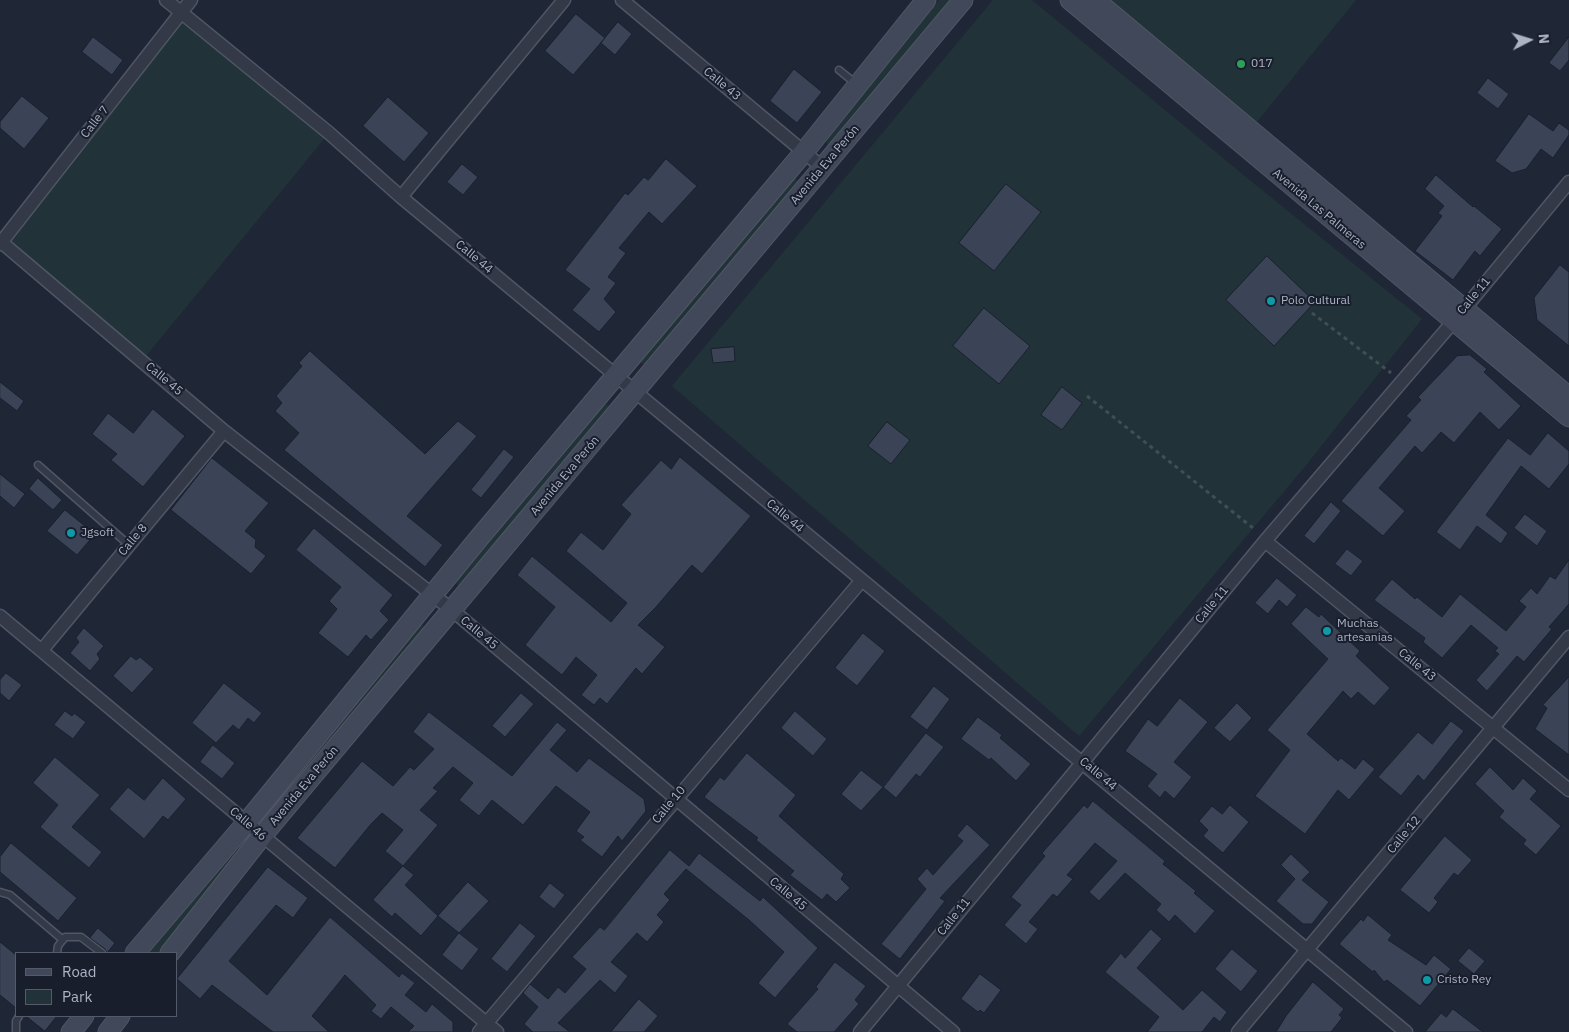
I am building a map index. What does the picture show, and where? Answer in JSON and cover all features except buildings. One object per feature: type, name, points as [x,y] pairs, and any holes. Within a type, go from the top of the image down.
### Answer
[{"type":"main road","name":"Avenida Eva Perón","points":[[136,952],[247,822],[434,596],[479,538],[804,152],[856,84],[926,0]]},
{"type":"main road","name":"Avenida Eva Perón","points":[[171,952],[262,836],[963,0]]},
{"type":"main road","name":"Avenida Las Palmeras","points":[[1070,0],[1459,314],[1569,397]]},
{"type":"main road","name":"Avenida Las Palmeras","points":[[1095,0],[1459,314],[1569,417]]},
{"type":"main road","points":[[71,1032],[83,1017]]},
{"type":"main road","points":[[108,1032],[119,1017]]},
{"type":"street","name":"Calle 44","points":[[166,0],[329,133],[401,197],[1406,1032]]},
{"type":"street","name":"Calle 7","points":[[1,242],[190,0]]},
{"type":"street","points":[[401,197],[564,0]]},
{"type":"street","name":"Calle 43","points":[[622,0],[823,168]]},
{"type":"street","name":"Calle 11","points":[[860,1032],[1265,541],[1569,182]]},
{"type":"street","name":"Calle 45","points":[[1,242],[224,430],[452,610],[674,799],[953,1032]]},
{"type":"street","name":"Calle 8","points":[[42,650],[224,430]]},
{"type":"street","name":"Calle 43","points":[[1265,541],[1569,790]]},
{"type":"street","name":"Calle 10","points":[[482,1028],[674,799],[862,580]]},
{"type":"street","name":"Calle 46","points":[[0,616],[247,822],[482,1028],[497,1032]]},
{"type":"street","name":"Calle 12","points":[[1238,1032],[1569,637]]},
{"type":"lane","points":[[839,70],[856,84]]},
{"type":"lane","points":[[38,465],[130,545]]},
{"type":"lane","points":[[0,892],[10,895],[63,940]]},
{"type":"lane","points":[[57,952],[58,946],[65,937],[81,936],[101,952]]},
{"type":"lane","points":[[16,1032],[16,1021],[18,1017]]},
{"type":"path","points":[[1312,313],[1401,381]]},
{"type":"path","points":[[1087,396],[1253,528]]},
{"type":"green space","points":[[939,0],[954,0],[828,147],[825,137]]},
{"type":"green space","points":[[993,0],[1032,0],[1252,182],[1422,319],[1307,464],[1079,736],[672,386]]},
{"type":"green space","name":"017","points":[[1103,0],[1356,0],[1252,128]]},
{"type":"green space","points":[[180,12],[329,133],[142,361],[2,242]]},
{"type":"green space","points":[[795,179],[800,184],[645,365],[641,363],[641,359],[791,180]]},
{"type":"green space","points":[[607,404],[611,409],[461,588],[456,583],[458,579],[602,406]]},
{"type":"green space","points":[[421,624],[426,628],[275,811],[271,810],[270,805]]},
{"type":"green space","points":[[234,851],[237,853],[162,952],[147,952]]},
{"type":"place","name":"017","points":[[1241,64]]},
{"type":"place","name":"Polo Cultural","points":[[1271,301]]},
{"type":"place","name":"Jgsoft","points":[[71,533]]},
{"type":"place","name":"Muchas artesanias","points":[[1327,631]]},
{"type":"place","name":"Cristo Rey","points":[[1427,980]]}]
